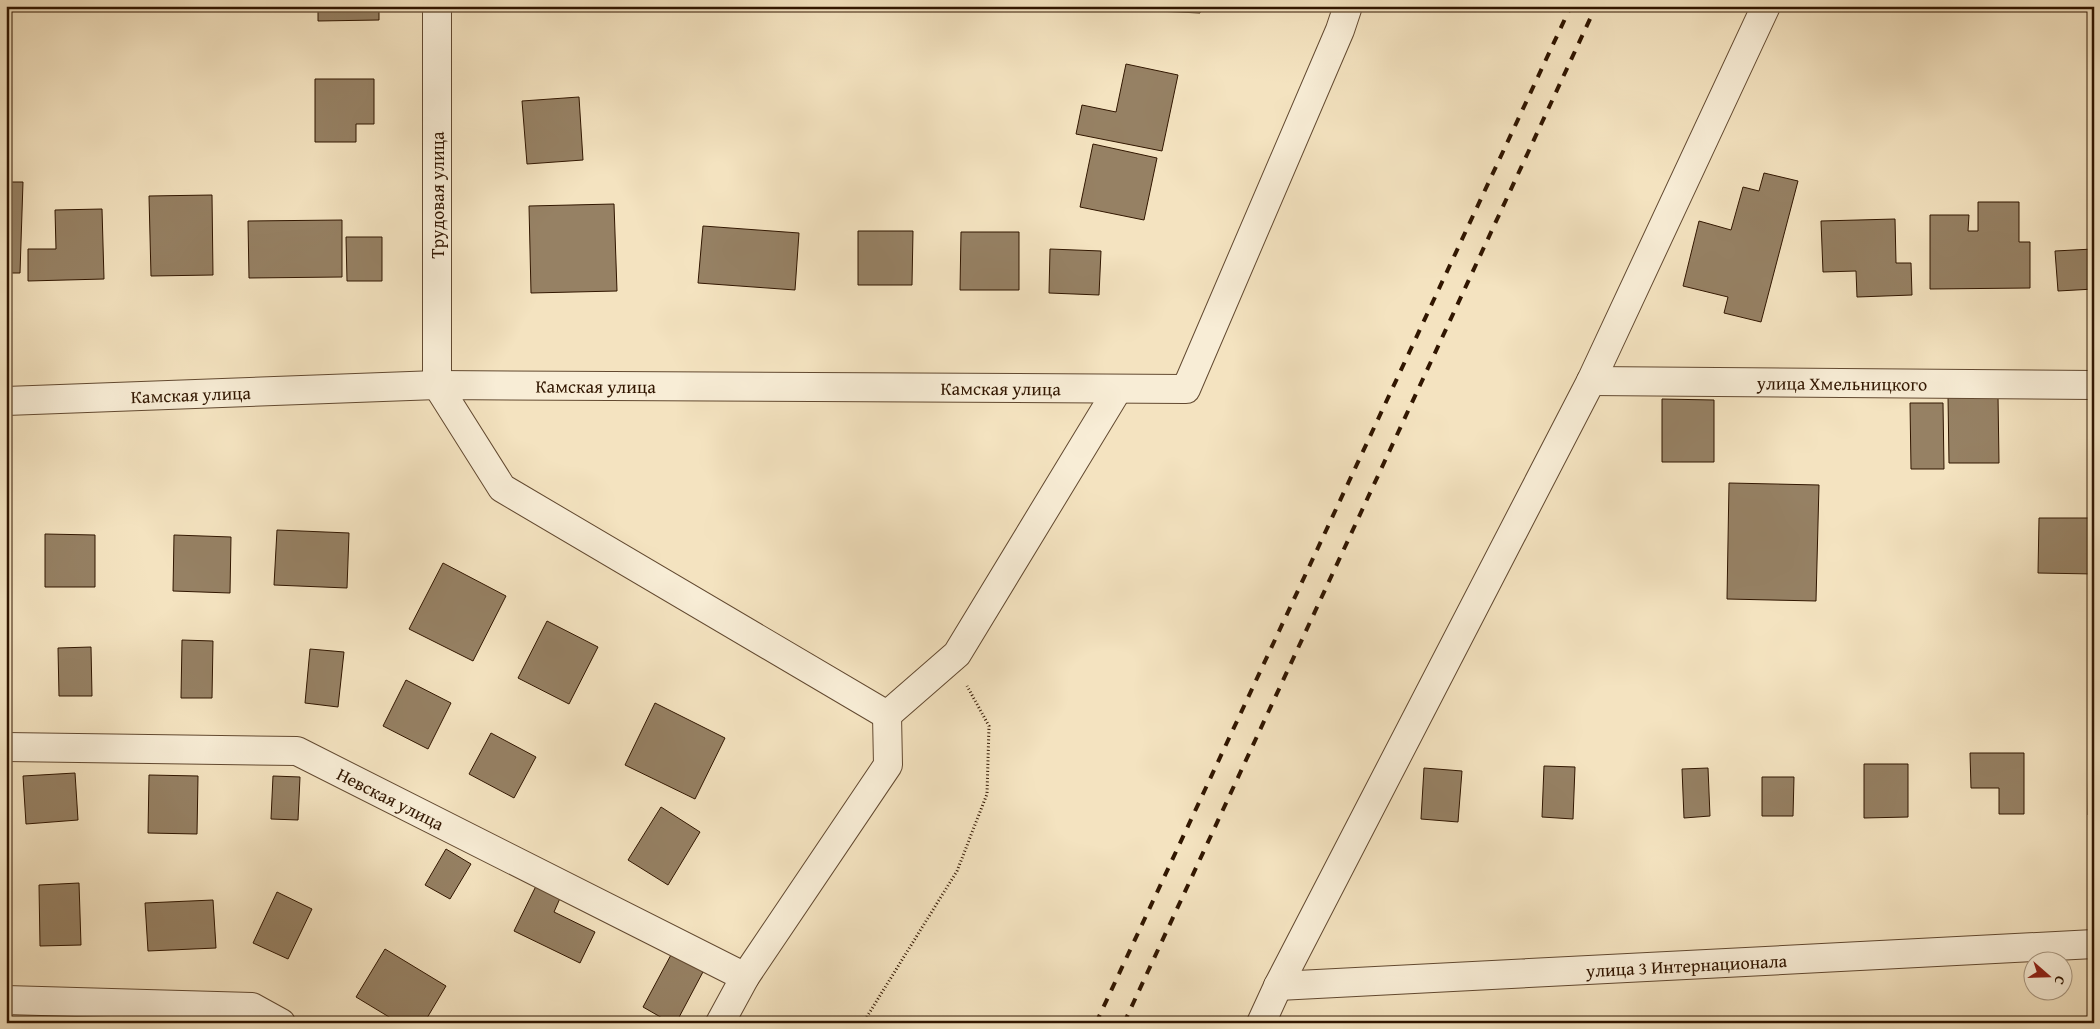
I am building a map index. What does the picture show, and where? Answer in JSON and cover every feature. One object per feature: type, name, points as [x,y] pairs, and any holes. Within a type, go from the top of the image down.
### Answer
[{"type":"street","name":"Трудовая улица","points":[[437,6],[437,385]]},
{"type":"street","name":"Камская улица","points":[[6,401],[437,385],[1186,389],[1340,30],[1348,6]]},
{"type":"street","points":[[1261,1023],[1278,986],[1592,381],[1766,6]]},
{"type":"street","name":"улица Хмельницкого","points":[[1592,381],[2094,385]]},
{"type":"street","points":[[437,385],[502,488],[887,715]]},
{"type":"street","points":[[887,715],[957,654],[1118,389]]},
{"type":"street","points":[[720,1023],[745,977],[888,765],[887,715]]},
{"type":"street","name":"Невская улица","points":[[6,747],[297,752],[745,977]]},
{"type":"street","name":"улица 3 Интернационала","points":[[1278,986],[2094,944]]},
{"type":"street","points":[[6,1000],[252,1007],[281,1023]]},
{"type":"path","points":[[863,1023],[957,871],[987,794],[989,726],[966,685],[957,654]]},
{"type":"building","points":[[318,6],[379,6],[379,20],[318,21]]},
{"type":"building","points":[[1134,6],[1201,6],[1200,13],[1134,10]]},
{"type":"building","points":[[1126,64],[1178,75],[1162,151],[1076,134],[1082,105],[1116,112]]},
{"type":"building","points":[[315,79],[374,79],[374,124],[356,124],[356,142],[315,142]]},
{"type":"building","points":[[579,97],[583,160],[527,164],[522,101]]},
{"type":"building","points":[[1093,144],[1157,158],[1144,220],[1080,207]]},
{"type":"building","points":[[1764,173],[1798,181],[1761,322],[1724,313],[1728,297],[1683,286],[1699,221],[1731,230],[1743,187],[1759,191]]},
{"type":"building","points":[[6,182],[23,182],[20,273],[6,273]]},
{"type":"building","points":[[212,195],[213,275],[151,276],[149,196]]},
{"type":"building","points":[[1978,202],[2019,202],[2019,242],[2030,242],[2030,288],[1930,289],[1930,215],[1969,215],[1968,231],[1978,231]]},
{"type":"building","points":[[614,204],[617,291],[531,293],[529,206]]},
{"type":"building","points":[[102,209],[104,279],[28,281],[28,249],[56,249],[55,210]]},
{"type":"building","points":[[1895,219],[1896,263],[1911,263],[1912,295],[1857,297],[1856,271],[1823,272],[1821,221]]},
{"type":"building","points":[[342,220],[342,277],[249,278],[248,221]]},
{"type":"building","points":[[703,226],[799,233],[795,290],[698,283]]},
{"type":"building","points":[[858,231],[913,231],[912,285],[858,285]]},
{"type":"building","points":[[961,232],[1019,232],[1019,290],[960,290]]},
{"type":"building","points":[[346,237],[382,237],[382,281],[347,281]]},
{"type":"building","points":[[1050,249],[1101,251],[1099,295],[1049,293]]},
{"type":"building","points":[[2093,249],[2094,289],[2058,291],[2055,251]]},
{"type":"building","points":[[1998,396],[1999,463],[1949,463],[1948,397]]},
{"type":"building","points":[[1662,399],[1714,400],[1714,462],[1662,462]]},
{"type":"building","points":[[1910,403],[1943,403],[1944,469],[1911,469]]},
{"type":"building","points":[[1729,483],[1819,485],[1816,601],[1727,599]]},
{"type":"building","points":[[2039,518],[2089,518],[2089,549],[2094,549],[2094,574],[2038,573]]},
{"type":"building","points":[[277,530],[349,533],[347,588],[274,585]]},
{"type":"building","points":[[45,534],[95,535],[95,587],[45,587]]},
{"type":"building","points":[[174,535],[231,537],[230,593],[173,591]]},
{"type":"building","points":[[443,563],[506,596],[473,661],[409,629]]},
{"type":"building","points":[[547,621],[598,647],[569,704],[518,678]]},
{"type":"building","points":[[182,640],[213,641],[212,698],[181,698]]},
{"type":"building","points":[[91,647],[92,696],[59,696],[58,648]]},
{"type":"building","points":[[310,649],[344,652],[338,707],[305,703]]},
{"type":"building","points":[[406,680],[451,703],[428,749],[383,726]]},
{"type":"building","points":[[655,703],[725,738],[695,799],[625,765]]},
{"type":"building","points":[[491,733],[536,757],[514,798],[469,774]]},
{"type":"building","points":[[2089,744],[2094,744],[2094,815],[2088,815]]},
{"type":"building","points":[[1970,753],[2024,753],[2024,814],[1999,814],[1999,788],[1971,788]]},
{"type":"building","points":[[1864,764],[1908,764],[1908,817],[1864,818]]},
{"type":"building","points":[[1544,766],[1575,767],[1573,819],[1542,817]]},
{"type":"building","points":[[1424,768],[1462,771],[1458,822],[1421,819]]},
{"type":"building","points":[[1708,768],[1710,816],[1684,818],[1682,769]]},
{"type":"building","points":[[75,773],[78,820],[26,824],[23,776]]},
{"type":"building","points":[[149,775],[198,776],[197,834],[148,833]]},
{"type":"building","points":[[273,776],[300,777],[298,820],[271,819]]},
{"type":"building","points":[[1762,777],[1794,777],[1793,816],[1762,816]]},
{"type":"building","points":[[661,807],[700,832],[668,885],[628,860]]},
{"type":"building","points":[[446,849],[471,864],[450,899],[425,885]]},
{"type":"building","points":[[79,883],[81,945],[40,946],[39,885]]},
{"type":"building","points":[[537,884],[561,896],[554,912],[595,932],[580,963],[514,931]]},
{"type":"building","points":[[277,892],[312,909],[288,959],[253,943]]},
{"type":"building","points":[[213,900],[216,948],[148,951],[145,903]]},
{"type":"building","points":[[385,949],[446,986],[424,1023],[399,1023],[356,997]]},
{"type":"building","points":[[672,953],[704,970],[676,1023],[671,1023],[643,1007]]},
{"type":"building","points":[[47,1018],[94,1018],[94,1023],[47,1023]]},
{"type":"building","points":[[156,1020],[240,1023],[155,1023]]},
{"type":"building","points":[[1438,1020],[1507,1021],[1507,1023],[1438,1023]]},
{"type":"railway","points":[[1096,1023],[1571,6]]},
{"type":"railway","points":[[1124,1023],[1596,6]]}]
